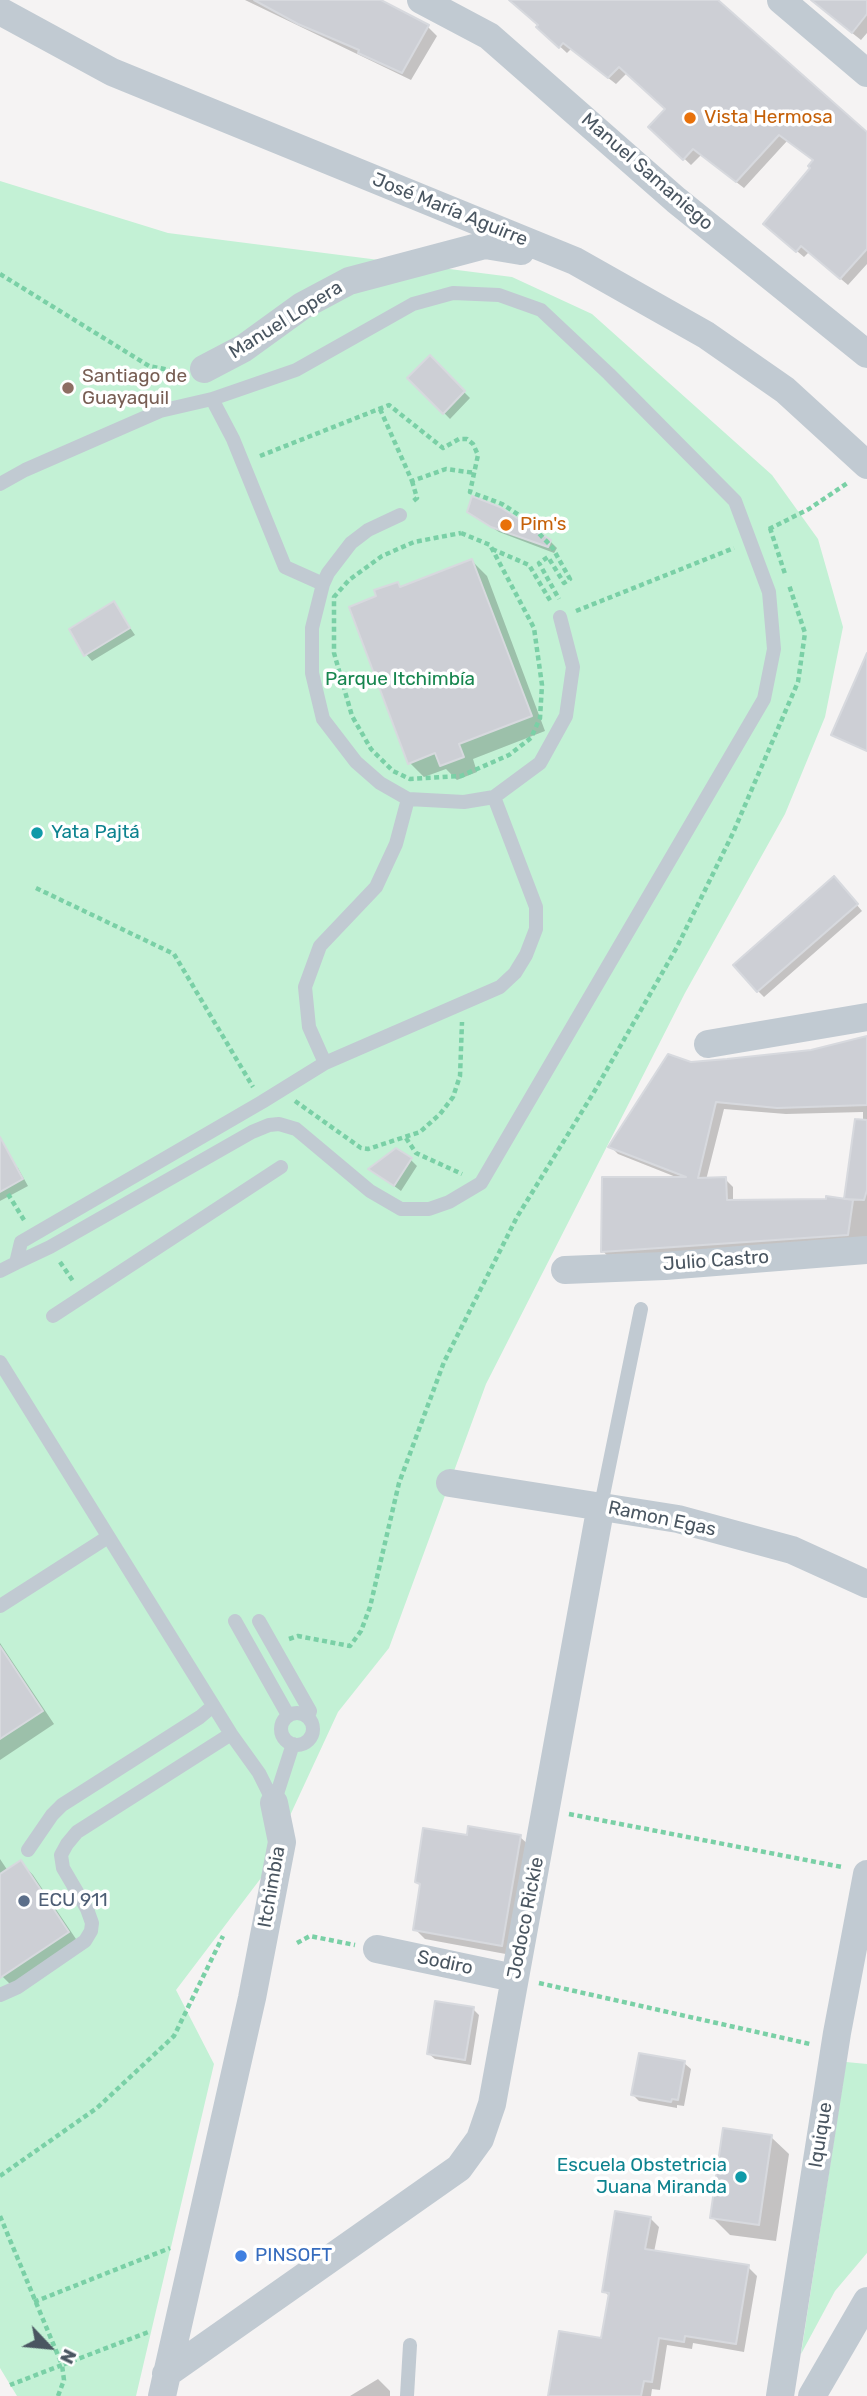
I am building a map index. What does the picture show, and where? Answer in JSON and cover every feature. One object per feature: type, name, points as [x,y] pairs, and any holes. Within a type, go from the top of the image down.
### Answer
[{"type":"street","name":"Manuel Samaniego","points":[[421,0],[489,36],[676,200],[867,354]]},
{"type":"street","points":[[781,0],[867,73]]},
{"type":"street","points":[[810,0],[867,47]]},
{"type":"street","name":"José María Aguirre","points":[[0,11],[112,72],[575,261],[706,335],[785,390],[861,472]]},
{"type":"street","name":"Manuel Lopera","points":[[204,369],[244,348],[302,306],[349,281],[485,245],[575,261]]},
{"type":"street","points":[[708,1044],[867,1017]]},
{"type":"street","name":"Julio Castro","points":[[565,1270],[665,1266],[867,1250]]},
{"type":"street","name":"Ramon Egas","points":[[450,1483],[678,1519],[792,1550],[867,1584]]},
{"type":"street","name":"Jodoco Rickie","points":[[164,2385],[458,2168],[480,2139],[492,2104],[601,1505]]},
{"type":"street","name":"Itchimbia","points":[[164,2385],[252,1998],[282,1842],[274,1803]]},
{"type":"street","name":"Iquique","points":[[780,2396],[860,1872]]},
{"type":"street","name":"Sodiro","points":[[377,1949],[514,1978]]},
{"type":"street","points":[[812,2396],[867,2301]]},
{"type":"lane","points":[[0,484],[25,470],[160,411],[212,400],[296,370],[413,304],[453,293],[499,295],[541,310],[610,374],[735,501],[769,592],[774,649],[764,699],[481,1183],[449,1202],[429,1209],[401,1209],[370,1191],[296,1129],[279,1124],[269,1125],[252,1132],[50,1247],[0,1271]]},
{"type":"lane","points":[[212,400],[233,439],[285,567],[323,584]]},
{"type":"lane","points":[[400,515],[368,530],[351,543],[328,573],[312,628],[312,673],[323,719],[356,762],[380,783],[408,799],[464,802],[494,797],[540,763],[566,716],[573,667],[565,615]]},
{"type":"lane","points":[[16,1263],[21,1242],[325,1063],[500,987],[515,972],[526,955],[536,929],[536,907],[494,797]]},
{"type":"lane","points":[[325,1063],[309,1027],[306,987],[320,946],[376,887],[396,844],[408,799]]},
{"type":"lane","points":[[53,1316],[281,1167]]},
{"type":"lane","name":"Jodoco Rickie","points":[[601,1505],[641,1309]]},
{"type":"lane","name":"Itchimbia","points":[[0,1362],[231,1734],[259,1773],[274,1803]]},
{"type":"lane","points":[[0,1606],[108,1537]]},
{"type":"lane","points":[[235,1621],[288,1715]]},
{"type":"lane","points":[[259,1621],[310,1711],[310,1736],[303,1743],[293,1744],[284,1738],[281,1728],[288,1715],[298,1713],[308,1717]]},
{"type":"lane","points":[[28,1850],[62,1805],[214,1706]]},
{"type":"lane","points":[[0,1995],[18,1987],[88,1937],[92,1923],[87,1909],[63,1868],[61,1856],[77,1832],[231,1734]]},
{"type":"lane","points":[[274,1803],[293,1744]]},
{"type":"lane","points":[[407,2396],[410,2345]]},
{"type":"path","points":[[0,274],[149,366],[183,373],[204,369]]},
{"type":"path","points":[[243,463],[389,405],[443,449],[459,439],[467,439],[473,444],[478,455],[470,492],[502,504],[526,519],[552,547],[570,579],[564,583],[548,557],[539,563],[560,603],[554,607],[529,565],[461,533],[414,542],[382,556],[349,580],[334,597],[334,653],[352,716],[371,749],[393,771],[410,779],[461,776],[509,755],[531,738],[540,718],[542,685],[534,628],[492,549]]},
{"type":"path","points":[[380,409],[412,481],[446,469],[475,472]]},
{"type":"path","points":[[565,615],[751,541],[770,528],[809,509],[861,472]]},
{"type":"path","points":[[271,1644],[298,1636],[350,1646],[360,1631],[370,1607],[399,1483],[444,1362],[517,1217],[594,1092],[677,947],[733,833],[798,682],[805,634],[770,528]]},
{"type":"path","points":[[36,888],[174,954],[262,1102]]},
{"type":"path","points":[[281,1091],[361,1148],[368,1149],[420,1132],[440,1114],[453,1097],[460,1076],[460,1004]]},
{"type":"path","points":[[406,1138],[416,1153],[481,1183]]},
{"type":"path","points":[[8,1194],[33,1235]]},
{"type":"path","points":[[50,1247],[83,1296]]},
{"type":"path","points":[[547,1809],[860,1872]]},
{"type":"path","points":[[0,2176],[97,2108],[174,2036],[223,1936]]},
{"type":"path","points":[[298,1943],[310,1936],[377,1949]]},
{"type":"path","points":[[514,1978],[835,2049]]},
{"type":"path","points":[[0,2216],[62,2365],[64,2380],[58,2396]]},
{"type":"path","points":[[34,2302],[170,2248]]},
{"type":"path","points":[[10,2385],[152,2330]]},
{"type":"green space","name":"Parque Itchimbía","points":[[0,181],[168,233],[512,277],[592,314],[772,475],[818,539],[843,627],[825,717],[785,814],[685,993],[486,1384],[389,1648],[338,1712],[261,1878],[176,1990],[214,2064],[136,2396],[17,2396],[0,2368]]},
{"type":"green space","points":[[846,2062],[867,2064],[867,2253],[835,2291],[801,2354]]},
{"type":"building","points":[[254,0],[381,0],[429,25],[402,73]]},
{"type":"building","points":[[509,0],[718,0],[867,132],[867,249],[840,279],[801,246],[796,252],[763,224],[810,168],[808,166],[813,160],[779,135],[736,182],[693,149],[683,160],[648,127],[665,109],[619,67],[608,78],[563,43],[559,48]]},
{"type":"building","points":[[811,0],[867,0],[867,14],[852,33]]},
{"type":"building","points":[[430,355],[465,391],[443,414],[407,378]]},
{"type":"building","name":"Pim's","points":[[472,496],[500,507],[551,540],[548,547],[491,527],[467,512]]},
{"type":"building","points":[[472,559],[532,716],[459,744],[464,757],[440,766],[435,753],[408,764],[349,607],[376,596],[374,590],[398,582],[400,587]]},
{"type":"building","points":[[114,601],[130,628],[84,656],[69,629]]},
{"type":"building","points":[[867,653],[867,751],[831,735]]},
{"type":"building","points":[[834,876],[858,904],[757,992],[733,965]]},
{"type":"building","points":[[867,1036],[867,1105],[777,1108],[716,1102],[698,1178],[726,1177],[727,1200],[826,1199],[826,1196],[853,1200],[848,1235],[601,1252],[602,1177],[686,1177],[608,1147],[668,1054],[691,1062],[727,1059],[811,1050]]},
{"type":"building","points":[[855,1119],[867,1120],[867,1190],[864,1200],[844,1199]]},
{"type":"building","points":[[0,1137],[23,1179],[0,1192]]},
{"type":"building","points":[[396,1148],[412,1158],[394,1186],[368,1169]]},
{"type":"building","points":[[0,1646],[43,1711],[0,1739]]},
{"type":"building","points":[[468,1826],[521,1835],[502,1946],[413,1930],[420,1884],[415,1882],[423,1828],[467,1835]]},
{"type":"building","name":"ECU 911","points":[[21,1860],[69,1932],[0,1978],[0,1874]]},
{"type":"building","points":[[435,2001],[474,2007],[465,2060],[427,2054]]},
{"type":"building","points":[[639,2053],[685,2061],[678,2100],[672,2099],[671,2102],[631,2095]]},
{"type":"building","name":"Escuela Obstetricia Juana Miranda","points":[[723,2128],[772,2135],[759,2225],[710,2218]]},
{"type":"building","points":[[615,2211],[651,2217],[645,2249],[749,2265],[736,2344],[685,2336],[684,2342],[659,2338],[652,2382],[644,2381],[641,2396],[548,2396],[559,2331],[601,2338],[609,2293],[602,2292]]},
{"type":"place","name":"Vista Hermosa","points":[[690,118]]},
{"type":"place","name":"Santiago de Guayaquil","points":[[68,388]]},
{"type":"place","name":"Pim's","points":[[506,525]]},
{"type":"place","name":"Yata Pajtá","points":[[37,833]]},
{"type":"place","name":"ECU 911","points":[[24,1901]]},
{"type":"place","name":"Escuela Obstetricia Juana Miranda","points":[[741,2177]]},
{"type":"place","name":"PINSOFT","points":[[241,2256]]}]
